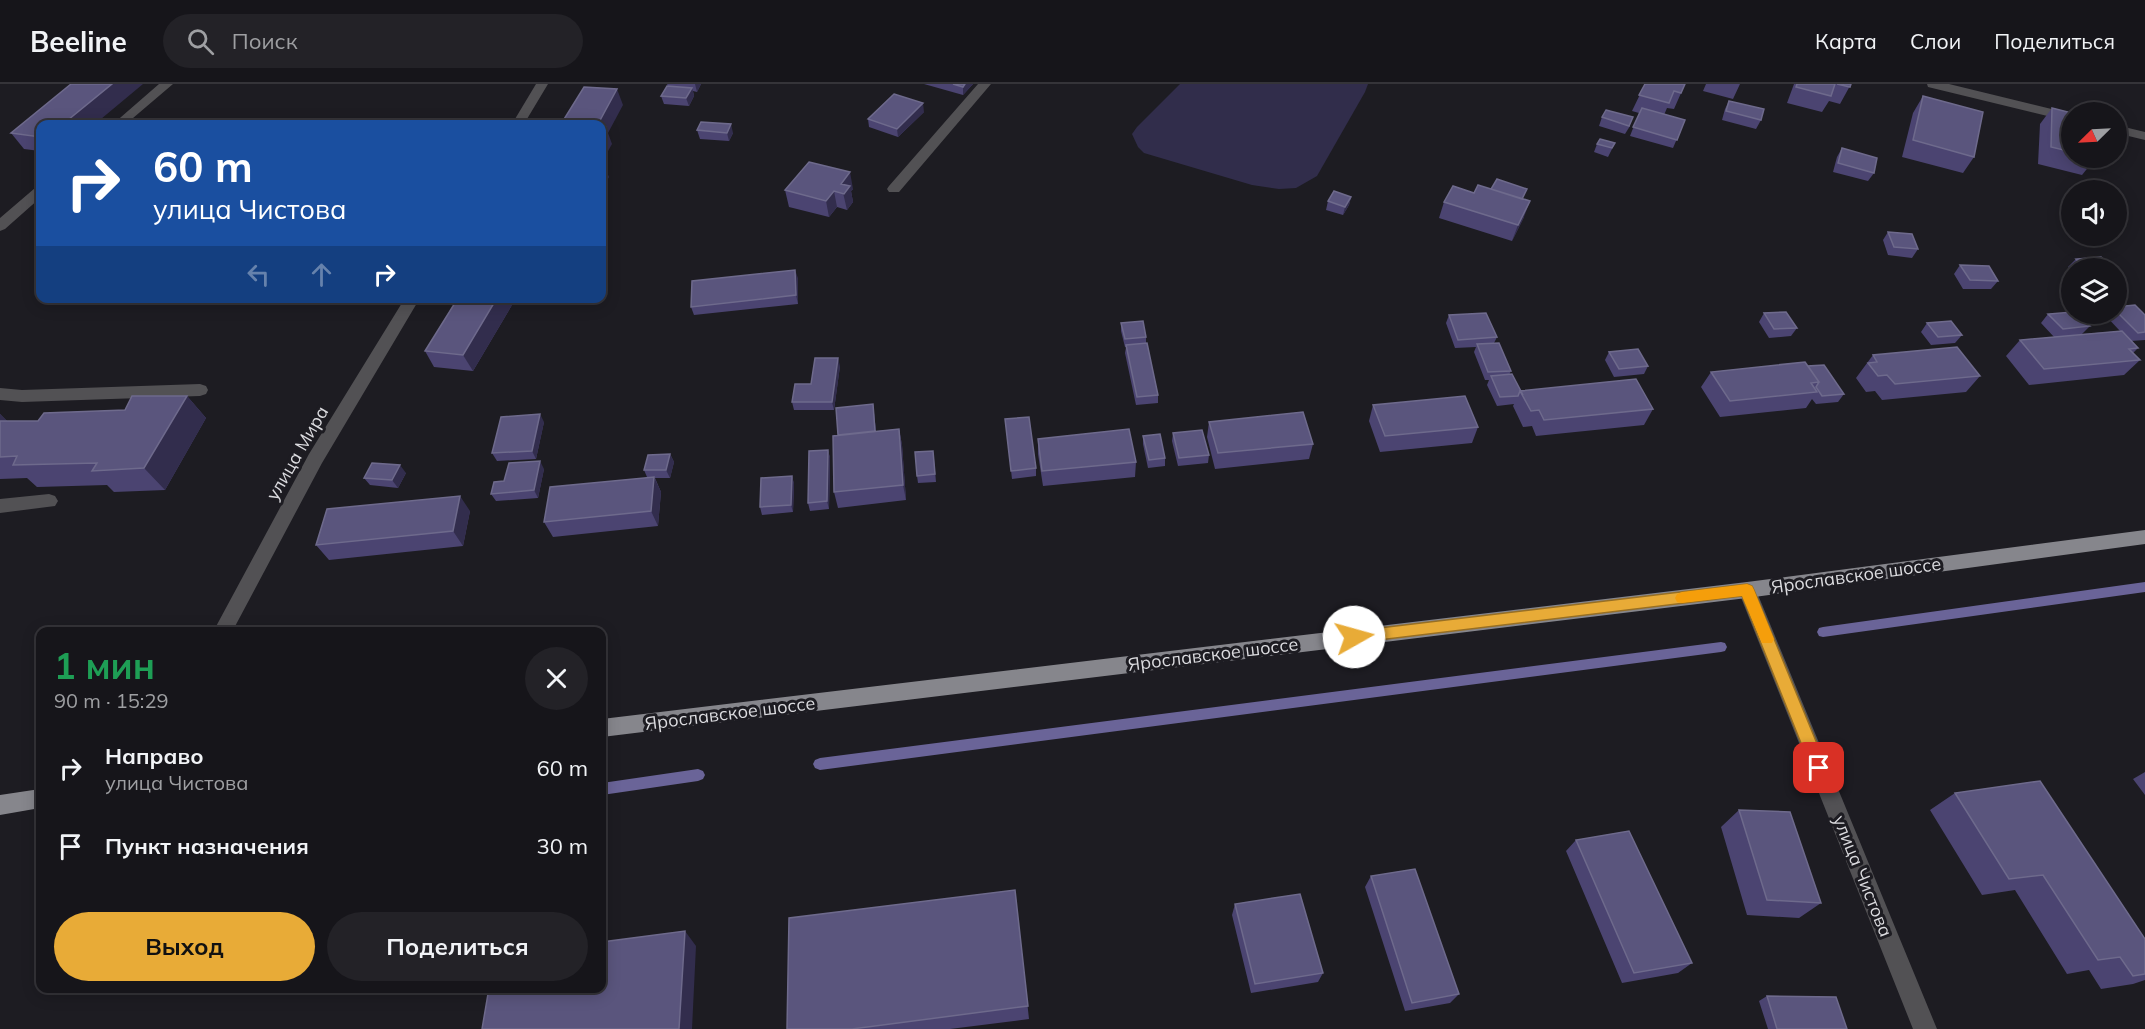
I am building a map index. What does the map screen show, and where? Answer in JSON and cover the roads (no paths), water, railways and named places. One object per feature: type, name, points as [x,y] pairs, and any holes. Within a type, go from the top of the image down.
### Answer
[{"type":"main road","name":"Ярославское шоссе","points":[[606,728],[1747,590],[2145,537]]},
{"type":"main road","points":[[0,805],[36,800]]},
{"type":"street","points":[[124,120],[166,84]]},
{"type":"street","points":[[520,120],[542,84]]},
{"type":"street","points":[[894,189],[985,84]]},
{"type":"street","points":[[1934,84],[2061,115]]},
{"type":"street","points":[[2127,132],[2145,136]]},
{"type":"street","points":[[0,226],[36,194]]},
{"type":"street","name":"улица Мира","points":[[225,627],[315,459],[409,303]]},
{"type":"street","points":[[0,394],[22,396],[200,390]]},
{"type":"street","points":[[0,506],[50,501]]},
{"type":"street","name":"улица Чистова","points":[[1747,590],[1925,1029]]},
{"type":"waterway","points":[[1823,632],[2145,587]]},
{"type":"waterway","points":[[820,764],[1721,647]]},
{"type":"waterway","points":[[606,788],[698,775]]}]
